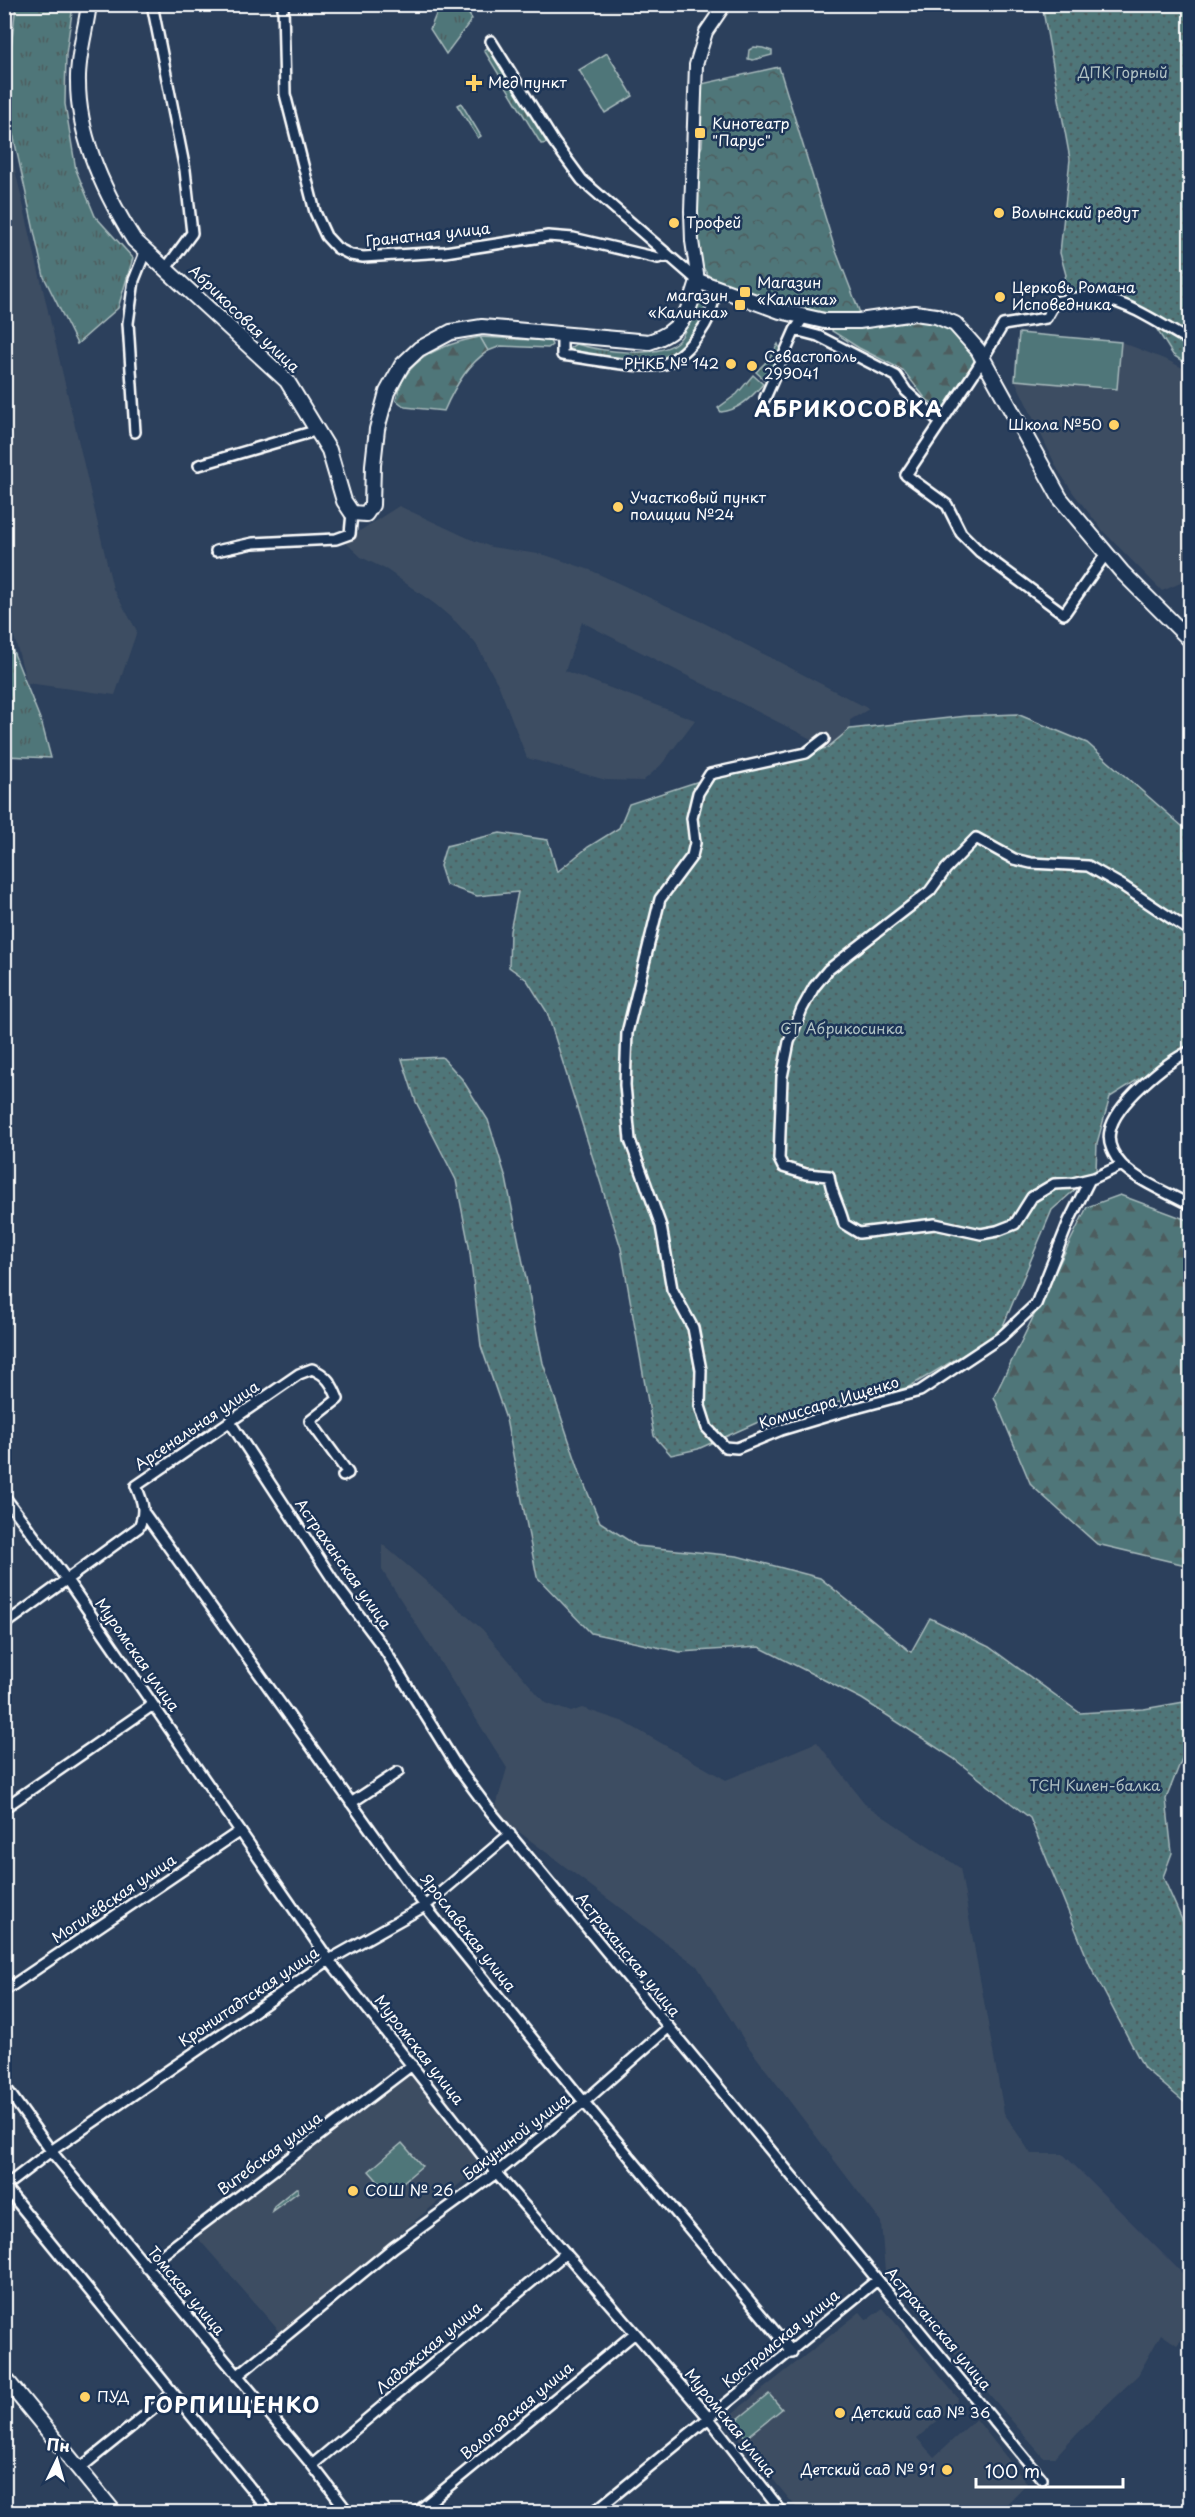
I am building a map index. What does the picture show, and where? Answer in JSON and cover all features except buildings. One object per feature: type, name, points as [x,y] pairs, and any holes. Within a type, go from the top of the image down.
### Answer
[{"type":"main road","name":"Абрикосовая улица","points":[[88,4],[80,54],[79,115],[90,150],[116,211],[134,240],[166,267],[287,381],[329,450],[344,501],[359,513]]},
{"type":"main road","points":[[359,513],[372,505],[377,429],[387,392],[402,365],[419,349],[451,332],[482,327],[640,342],[666,337],[678,328],[684,318],[698,281],[717,290],[824,321],[859,321],[915,313],[936,316],[955,324],[982,358],[1060,498],[1106,554],[1160,612],[1191,639]]},
{"type":"main road","points":[[4,2377],[114,2512]]},
{"type":"street","name":"Абрикосовая улица","points":[[152,4],[185,170],[192,232],[166,267]]},
{"type":"street","name":"Гранатная улица","points":[[284,4],[285,94],[315,212],[326,236],[337,248],[351,255],[363,257],[445,252],[548,236],[573,238],[658,258],[667,256]]},
{"type":"street","points":[[698,281],[692,241],[691,212],[696,65],[706,32],[725,4]]},
{"type":"street","points":[[491,41],[554,142],[582,180],[698,281]]},
{"type":"street","points":[[135,432],[128,323],[134,280],[146,250]]},
{"type":"street","points":[[562,335],[562,355],[627,365],[663,365],[695,339],[706,323],[717,290]]},
{"type":"street","points":[[1106,554],[1064,614],[980,552],[961,532],[947,505],[906,475],[1003,325],[1046,318],[1054,302],[1078,297],[1111,301],[1136,311],[1191,341]]},
{"type":"street","points":[[765,398],[795,330],[804,317]]},
{"type":"street","points":[[795,330],[818,336],[896,376],[906,391],[940,422]]},
{"type":"street","points":[[199,465],[318,430]]},
{"type":"street","points":[[216,551],[253,543],[336,539],[350,534],[359,513]]},
{"type":"street","name":"Комиссара Ищенко","points":[[824,739],[806,753],[710,774],[698,793],[692,818],[695,843],[692,856],[660,899],[627,1033],[625,1085],[630,1140],[661,1226],[672,1289],[693,1328],[701,1370],[700,1406],[707,1428],[725,1446],[736,1448],[781,1430],[920,1391],[1001,1337],[1036,1304],[1069,1221],[1090,1179]]},
{"type":"street","points":[[1122,1165],[1105,1175],[1054,1184],[1032,1197],[1015,1224],[1007,1229],[981,1234],[935,1224],[884,1232],[859,1233],[844,1224],[840,1205],[831,1194],[829,1176],[806,1174],[783,1167],[778,1159],[782,1077],[789,1042],[802,1009],[814,987],[828,970],[930,891],[946,869],[976,838],[1014,859],[1031,863],[1088,866],[1191,931]]},
{"type":"street","points":[[1191,1051],[1173,1059],[1157,1073],[1116,1114],[1109,1132],[1111,1149],[1122,1165],[1191,1205]]},
{"type":"street","name":"Арсенальная улица","points":[[145,1514],[136,1486],[299,1374],[312,1369],[325,1374],[338,1399],[310,1421],[348,1473],[343,1476]]},
{"type":"street","name":"Астраханская улица","points":[[230,1422],[337,1586],[383,1647],[458,1768],[668,2028],[1042,2479]]},
{"type":"street","name":"Муромская улица","points":[[4,1496],[67,1580],[329,1960],[496,2173],[708,2417],[782,2512]]},
{"type":"street","points":[[4,1625],[139,1527],[145,1514]]},
{"type":"street","name":"Ярославская улица","points":[[145,1514],[425,1905],[584,2102],[792,2352]]},
{"type":"street","points":[[4,1808],[153,1705]]},
{"type":"street","points":[[351,1803],[398,1772]]},
{"type":"street","name":"Могилёвская улица","points":[[4,1991],[240,1831]]},
{"type":"street","name":"Кронштадтская улица","points":[[5,2187],[51,2151],[329,1960],[425,1905],[510,1834]]},
{"type":"street","name":"Бакуниной улица","points":[[237,2376],[394,2247],[496,2173],[584,2102],[668,2028]]},
{"type":"street","name":"Витебская улица","points":[[146,2267],[412,2065]]},
{"type":"street","name":"Томская улица","points":[[4,2085],[51,2151],[312,2465],[348,2512]]},
{"type":"street","points":[[5,2187],[270,2512]]},
{"type":"street","name":"Ладожская улица","points":[[312,2465],[566,2253]]},
{"type":"street","name":"Костромская улица","points":[[594,2512],[877,2280]]},
{"type":"street","name":"Вологодская улица","points":[[417,2512],[635,2333]]},
{"type":"street","points":[[79,2469],[173,2393]]},
{"type":"shaded area","points":[[5,127],[113,589],[137,631],[115,695],[27,683],[9,618],[4,590]]},
{"type":"shaded area","name":"Школа №50","points":[[1019,333],[1121,342],[1190,372],[1190,579],[1162,591],[1104,532],[1074,494],[1058,470],[1015,380]]},
{"type":"shaded area","points":[[399,506],[491,547],[545,555],[590,570],[706,624],[869,709],[850,720],[850,729],[827,747],[582,622],[565,671],[695,720],[661,765],[643,781],[606,780],[527,758],[499,686],[476,644],[435,604],[387,570],[361,557],[344,541]]},
{"type":"shaded area","points":[[382,1544],[482,1629],[545,1703],[571,1712],[582,1708],[624,1722],[726,1780],[817,1742],[866,1805],[960,1868],[1004,2113],[1031,2154],[1063,2154],[1190,2281],[1190,2330],[1177,2345],[1161,2334],[1138,2375],[1055,2457],[1043,2457],[885,2272],[881,2222],[748,2046],[697,1966],[494,1813],[507,1768],[382,1570]]},
{"type":"shaded area","name":"СОШ № 26","points":[[412,2074],[477,2156],[480,2167],[280,2332],[196,2236]]},
{"type":"shaded area","name":"Детский сад № 36","points":[[883,2308],[958,2398],[955,2406],[917,2438],[934,2457],[976,2419],[1027,2483],[999,2512],[800,2512],[724,2420],[860,2312],[867,2320]]},
{"type":"green space","points":[[16,5],[73,5],[66,54],[65,104],[76,170],[95,216],[133,258],[118,308],[77,344],[44,277],[5,97]]},
{"type":"green space","points":[[440,5],[463,5],[472,19],[446,54],[430,29]]},
{"type":"green space","name":"ДПК Горный","points":[[1042,5],[1190,5],[1190,366],[1173,355],[1146,312],[1106,295],[1061,290],[1066,275],[1060,253],[1070,159]]},
{"type":"green space","points":[[489,47],[549,143],[541,144],[484,50]]},
{"type":"green space","points":[[754,47],[772,51],[772,55],[753,60],[748,59],[749,50]]},
{"type":"green space","points":[[607,53],[633,96],[605,113],[579,70]]},
{"type":"green space","points":[[779,67],[834,246],[860,313],[828,313],[782,303],[710,278],[697,259],[698,155],[702,146],[703,129],[697,116],[697,85]]},
{"type":"green space","points":[[461,103],[481,136],[478,138],[457,105]]},
{"type":"green space","points":[[701,299],[707,308],[701,324],[684,347],[667,359],[634,362],[567,350],[576,344],[630,352],[659,350],[670,346],[683,335]]},
{"type":"green space","points":[[936,318],[962,337],[973,356],[975,365],[943,412],[925,398],[903,370],[859,348],[832,331],[834,325]]},
{"type":"green space","points":[[1019,333],[1121,342],[1117,389],[1015,380]]},
{"type":"green space","points":[[480,337],[550,341],[552,345],[548,348],[501,346],[488,351]]},
{"type":"green space","points":[[480,337],[488,351],[462,378],[444,411],[405,407],[396,400],[407,373],[416,363],[439,349]]},
{"type":"green space","points":[[778,344],[780,350],[766,381],[756,372],[769,359]]},
{"type":"green space","points":[[753,375],[763,384],[739,406],[721,412],[718,408],[737,394]]},
{"type":"green space","points":[[5,631],[42,724],[51,758],[5,756]]},
{"type":"green space","name":"СТ Абрикосинка","points":[[1017,714],[1087,743],[1190,833],[1190,1047],[1110,1097],[1097,1143],[1096,1171],[1052,1210],[1000,1333],[907,1388],[772,1416],[698,1449],[671,1455],[654,1436],[621,1248],[547,1012],[527,980],[509,967],[510,931],[518,892],[477,896],[446,885],[440,866],[446,846],[500,833],[548,840],[557,872],[588,847],[619,828],[629,804],[769,758],[827,748],[850,729],[967,716]]},
{"type":"green space","name":"ТСН Килен-балка","points":[[442,1057],[462,1079],[488,1120],[506,1178],[543,1363],[582,1479],[600,1522],[637,1546],[737,1556],[820,1578],[911,1652],[930,1618],[989,1647],[1080,1713],[1144,1709],[1190,1701],[1190,1738],[1166,1799],[1172,1853],[1163,1877],[1190,1938],[1190,2107],[1144,2068],[1090,1965],[1030,1818],[953,1758],[862,1699],[759,1647],[680,1652],[591,1633],[537,1577],[506,1419],[481,1346],[469,1246],[456,1180],[416,1102],[402,1059]]},
{"type":"green space","points":[[1120,1195],[1190,1221],[1190,1566],[1097,1544],[1031,1485],[994,1397],[1087,1207]]},
{"type":"green space","points":[[402,2143],[422,2166],[389,2194],[369,2171]]},
{"type":"green space","points":[[296,2188],[298,2192],[272,2211],[274,2206]]},
{"type":"green space","points":[[769,2394],[782,2409],[746,2438],[733,2423]]},
{"type":"place","name":"Мед пункт","points":[[474,83]]},
{"type":"place","name":"Кинотеатр \"Парус\"","points":[[700,133]]},
{"type":"place","name":"Волынский редут","points":[[999,213]]},
{"type":"place","name":"Трофей","points":[[674,223]]},
{"type":"place","name":"Магазин «Калинка»","points":[[745,292]]},
{"type":"place","name":"Церковь Романа Исповедника","points":[[1000,297]]},
{"type":"place","name":"магазин «Калинка»","points":[[740,305]]},
{"type":"place","name":"РНКБ № 142","points":[[731,364]]},
{"type":"place","name":"Севастополь 299041","points":[[752,366]]},
{"type":"place","name":"Школа №50","points":[[1114,425]]},
{"type":"place","name":"Участковый пункт полиции №24","points":[[618,507]]},
{"type":"place","name":"СОШ № 26","points":[[353,2191]]},
{"type":"place","name":"ПУД","points":[[85,2397]]},
{"type":"place","name":"Детский сад № 36","points":[[840,2413]]},
{"type":"place","name":"Детский сад № 91","points":[[947,2470]]},
{"type":"district","name":"АБРИКОСОВКА","points":[[849,410]]},
{"type":"district","name":"ГОРПИЩЕНКО","points":[[232,2406]]}]
